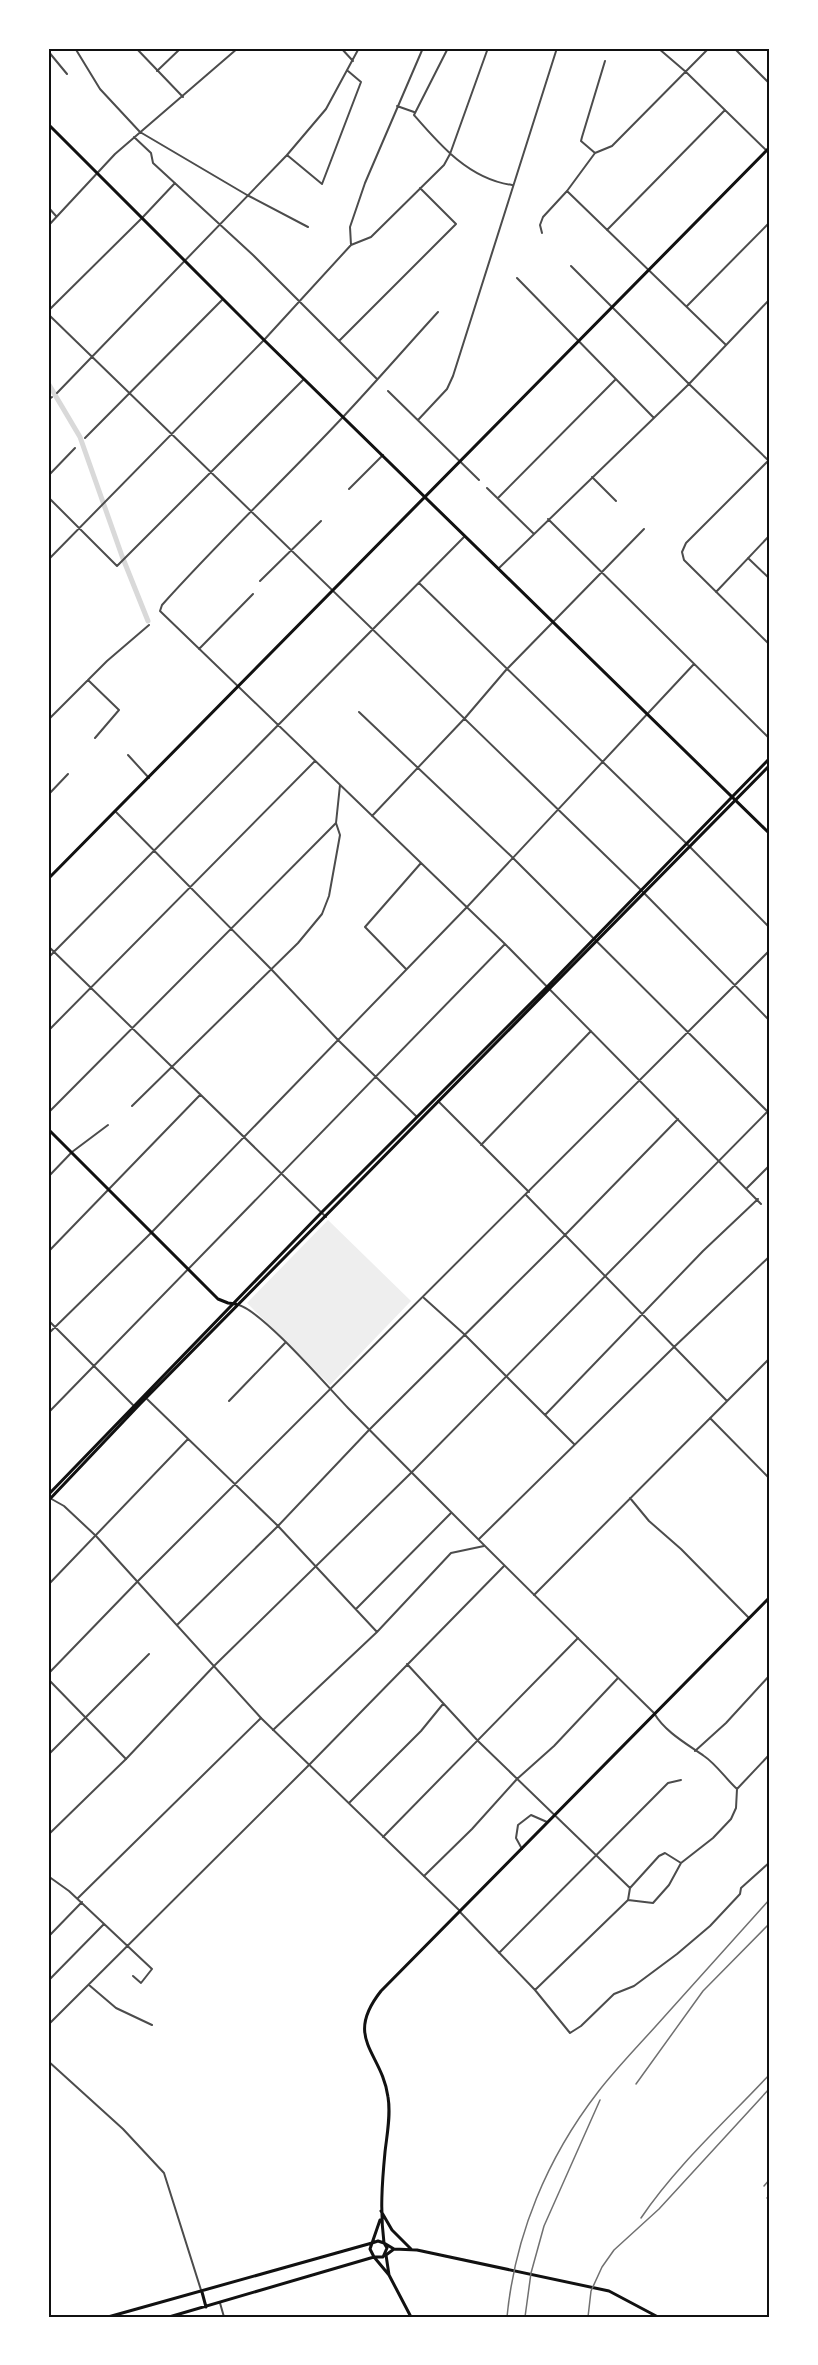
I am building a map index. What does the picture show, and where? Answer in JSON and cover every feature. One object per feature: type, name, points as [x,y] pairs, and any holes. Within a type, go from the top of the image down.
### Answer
[{"type":"main road","points":[[48,124],[464,537],[770,834]]},
{"type":"main road","points":[[48,879],[770,147]]},
{"type":"main road","points":[[643,892],[686,843],[770,758]]},
{"type":"main road","points":[[145,1397],[322,1212],[770,765]]},
{"type":"main road","points":[[49,1498],[135,1407],[420,1122],[548,988]]},
{"type":"main road","points":[[48,1129],[218,1299],[228,1304],[239,1305]]},
{"type":"main road","points":[[389,2275],[381,2210],[389,2099],[365,2035],[369,2006],[381,1991],[770,1597]]},
{"type":"main road","points":[[381,2210],[392,2230],[411,2250]]},
{"type":"main road","points":[[381,2218],[369,2249],[389,2275],[411,2317]]},
{"type":"main road","points":[[108,2317],[378,2241],[394,2249],[417,2250],[609,2291],[658,2317]]},
{"type":"main road","points":[[169,2317],[374,2257],[379,2258],[394,2249]]},
{"type":"main road","points":[[201,2292],[206,2307]]},
{"type":"street","points":[[75,48],[100,89],[140,132],[247,195],[308,227]]},
{"type":"street","points":[[136,48],[183,97]]},
{"type":"street","points":[[157,71],[181,48]]},
{"type":"street","points":[[48,226],[97,172],[134,137],[238,48]]},
{"type":"street","points":[[341,48],[352,61]]},
{"type":"street","points":[[57,393],[287,155],[326,109],[348,71],[358,48]]},
{"type":"street","points":[[351,244],[350,227],[365,183],[423,48]]},
{"type":"street","points":[[415,113],[448,48]]},
{"type":"street","points":[[48,560],[264,340],[351,244],[371,237],[444,165],[488,48]]},
{"type":"street","points":[[418,420],[447,388],[453,376],[557,48]]},
{"type":"street","points":[[658,48],[686,72],[770,154]]},
{"type":"street","points":[[542,233],[540,225],[543,217],[567,191],[595,153],[612,146],[709,48]]},
{"type":"street","points":[[734,48],[770,84]]},
{"type":"street","points":[[48,51],[67,74]]},
{"type":"street","points":[[595,153],[581,141],[605,61]]},
{"type":"street","points":[[287,155],[322,184],[361,82],[348,71]]},
{"type":"street","points":[[397,106],[415,113],[450,154],[485,177],[512,185]]},
{"type":"street","points":[[607,230],[725,110]]},
{"type":"street","points":[[134,137],[151,153],[153,163],[219,224],[377,379]]},
{"type":"street","points":[[175,183],[48,313],[332,592],[643,892],[770,1021]]},
{"type":"street","points":[[339,341],[456,224],[420,188]]},
{"type":"street","points":[[567,191],[726,345]]},
{"type":"street","points":[[48,207],[57,216]]},
{"type":"street","points":[[687,306],[770,222]]},
{"type":"street","points":[[571,266],[769,460],[686,543],[682,552],[684,560],[770,645]]},
{"type":"street","points":[[517,278],[654,418]]},
{"type":"street","points":[[85,438],[223,299]]},
{"type":"street","points":[[498,569],[689,384],[770,299]]},
{"type":"street","points":[[438,312],[344,417],[205,557],[162,605],[160,611],[505,944],[761,1204]]},
{"type":"street","points":[[48,497],[115,565],[120,564],[304,379]]},
{"type":"street","points":[[498,498],[615,380]]},
{"type":"street","points":[[388,391],[479,480]]},
{"type":"street","points":[[48,400],[52,397]]},
{"type":"street","points":[[48,476],[75,448]]},
{"type":"street","points":[[349,489],[383,455]]},
{"type":"street","points":[[592,477],[616,501]]},
{"type":"street","points":[[488,488],[534,534]]},
{"type":"street","points":[[548,519],[770,739]]},
{"type":"street","points":[[260,581],[321,520]]},
{"type":"street","points":[[372,816],[465,718],[506,670],[644,529]]},
{"type":"street","points":[[716,592],[770,535]]},
{"type":"street","points":[[48,958],[464,537]]},
{"type":"street","points":[[748,558],[770,579]]},
{"type":"street","points":[[418,583],[686,843],[770,928]]},
{"type":"street","points":[[199,649],[252,594]]},
{"type":"street","points":[[48,720],[149,625]]},
{"type":"street","points":[[48,1334],[151,1233],[338,1040],[694,664]]},
{"type":"street","points":[[88,680],[119,710],[95,738]]},
{"type":"street","points":[[48,1835],[769,1112],[512,857],[359,712]]},
{"type":"street","points":[[128,755],[149,778]]},
{"type":"street","points":[[48,1031],[315,761]]},
{"type":"street","points":[[48,795],[68,774]]},
{"type":"street","points":[[132,1106],[298,943],[322,914],[329,896],[340,835],[336,823],[340,784]]},
{"type":"street","points":[[116,812],[420,1122]]},
{"type":"street","points":[[48,1113],[336,823]]},
{"type":"street","points":[[406,969],[365,927],[421,862]]},
{"type":"street","points":[[48,1413],[505,944]]},
{"type":"street","points":[[48,946],[326,1217]]},
{"type":"street","points":[[48,1674],[137,1582],[237,1485],[770,950]]},
{"type":"street","points":[[481,1145],[591,1031]]},
{"type":"street","points":[[48,1252],[200,1094]]},
{"type":"street","points":[[436,1098],[529,1192]]},
{"type":"street","points":[[177,1625],[278,1526],[369,1430],[678,1119]]},
{"type":"street","points":[[48,1177],[72,1152],[108,1125]]},
{"type":"street","points":[[747,1188],[770,1165]]},
{"type":"street","points":[[526,1196],[727,1401]]},
{"type":"street","points":[[545,1415],[642,1314],[758,1199]]},
{"type":"street","points":[[479,1539],[673,1347],[770,1256]]},
{"type":"street","points":[[424,1298],[575,1445]]},
{"type":"street","points":[[239,1305],[250,1309],[285,1342],[451,1513],[654,1713],[659,1721],[695,1751],[705,1756],[737,1789]]},
{"type":"street","points":[[48,1320],[135,1407]]},
{"type":"street","points":[[229,1401],[285,1342]]},
{"type":"street","points":[[534,1594],[770,1358]]},
{"type":"street","points":[[145,1397],[278,1526],[377,1632]]},
{"type":"street","points":[[710,1418],[770,1479]]},
{"type":"street","points":[[48,1585],[188,1439]]},
{"type":"street","points":[[49,1498],[64,1506],[96,1536],[261,1718],[460,1911],[535,1990],[570,2033],[581,2026],[614,1994],[634,1986],[710,1926],[740,1894],[741,1888],[770,1862]]},
{"type":"street","points":[[630,1498],[649,1521],[681,1549],[749,1618]]},
{"type":"street","points":[[356,1609],[451,1513]]},
{"type":"street","points":[[273,1730],[377,1632],[451,1553],[485,1546]]},
{"type":"street","points":[[48,2025],[309,1765],[504,1566]]},
{"type":"street","points":[[383,1837],[578,1638]]},
{"type":"street","points":[[48,1755],[149,1654]]},
{"type":"street","points":[[407,1664],[478,1741],[630,1888]]},
{"type":"street","points":[[695,1751],[726,1723],[770,1676]]},
{"type":"street","points":[[424,1876],[472,1829],[517,1779],[554,1746],[618,1678]]},
{"type":"street","points":[[48,1679],[126,1759]]},
{"type":"street","points":[[349,1803],[421,1731],[443,1704]]},
{"type":"street","points":[[78,1898],[261,1718]]},
{"type":"street","points":[[628,1900],[653,1903],[669,1885],[681,1863],[713,1838],[731,1819],[736,1808],[737,1789],[770,1754]]},
{"type":"street","points":[[499,1953],[668,1783],[681,1780]]},
{"type":"street","points":[[522,1849],[516,1838],[518,1825],[531,1815],[549,1822]]},
{"type":"street","points":[[535,1990],[628,1900],[630,1888],[659,1856],[665,1853],[681,1863]]},
{"type":"street","points":[[48,1876],[78,1898],[152,1969],[141,1983],[133,1977]]},
{"type":"street","points":[[48,1937],[82,1902]]},
{"type":"street","points":[[48,1981],[104,1924]]},
{"type":"street","points":[[88,1985],[116,2008],[152,2025]]},
{"type":"street","points":[[48,2061],[123,2129],[164,2173],[201,2292]]},
{"type":"street","points":[[220,2303],[224,2317]]},
{"type":"shaded area","points":[[328,1220],[411,1301],[330,1385],[247,1303]]},
{"type":"waterway","points":[[48,383],[80,437],[122,556],[148,621]]},
{"type":"railway","points":[[507,2317],[517,2257],[526,2227],[536,2198],[563,2143],[614,2073],[770,1899]]},
{"type":"railway","points":[[636,2084],[703,1991],[770,1923]]},
{"type":"railway","points":[[641,2218],[686,2162],[770,2074]]},
{"type":"railway","points":[[588,2317],[591,2291],[602,2267],[614,2250],[659,2209],[770,2088]]},
{"type":"railway","points":[[525,2317],[531,2273],[544,2226],[600,2100]]},
{"type":"railway","points":[[764,2186],[770,2179]]},
{"type":"railway","points":[[767,2198],[770,2195]]}]
